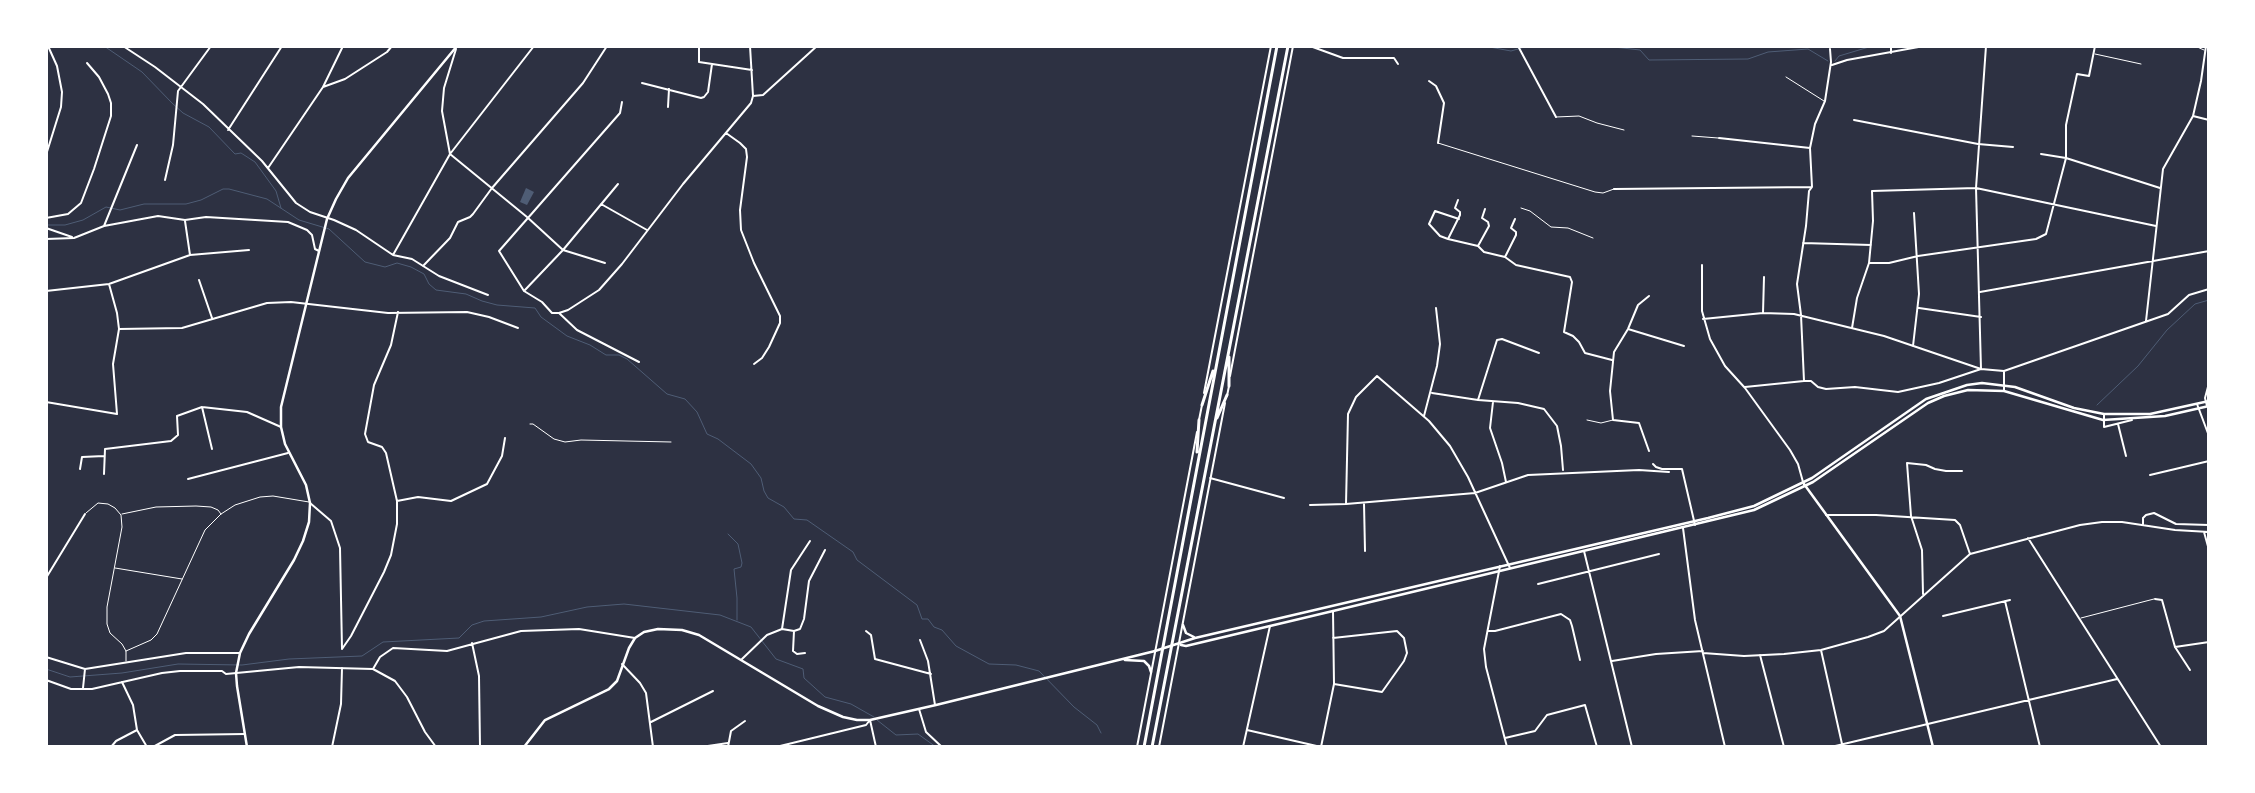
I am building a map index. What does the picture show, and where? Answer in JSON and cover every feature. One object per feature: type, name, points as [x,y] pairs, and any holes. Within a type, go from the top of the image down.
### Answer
[{"type":"highway","points":[[1144,747],[1277,46]]},
{"type":"highway","points":[[1152,747],[1288,46]]},
{"type":"highway","points":[[1229,386],[1230,346]]},
{"type":"highway","points":[[1202,405],[1218,356]]},
{"type":"highway","points":[[1214,426],[1227,395]]},
{"type":"highway","points":[[1197,465],[1199,420]]},
{"type":"main road","points":[[247,747],[236,673],[240,653],[303,541],[309,522],[310,503],[306,485],[288,453],[281,427],[282,407],[327,219],[348,178],[457,46]]},
{"type":"main road","points":[[1179,644],[1186,646],[1683,528],[1754,506],[1803,483],[1926,399],[1967,384],[2005,385],[2074,408],[2104,414],[2150,414],[2207,402]]},
{"type":"main road","points":[[525,746],[545,720],[609,689],[616,681],[635,638],[644,632],[658,628],[699,635],[832,712],[857,720],[870,720],[1050,678],[1155,651],[1195,638],[1508,564],[1754,510],[1805,487],[1912,412],[1933,401],[1968,390],[2004,391],[2103,420],[2132,420],[2165,416],[2208,406]]},
{"type":"main road","points":[[1803,483],[1900,616],[1933,747]]},
{"type":"main road","points":[[1183,625],[1186,633],[1195,638]]},
{"type":"main road","points":[[1116,661],[1141,660],[1149,666],[1151,672]]},
{"type":"street","points":[[46,155],[61,107],[62,92],[57,66],[48,46]]},
{"type":"street","points":[[123,46],[145,60],[203,104],[268,168],[296,203],[310,212],[356,230],[393,255],[412,259],[439,276],[488,296]]},
{"type":"street","points":[[165,180],[173,145],[176,102],[181,87],[211,46]]},
{"type":"street","points":[[228,130],[282,46]]},
{"type":"street","points":[[268,168],[323,87],[343,46]]},
{"type":"street","points":[[323,87],[344,79],[387,52],[392,46]]},
{"type":"street","points":[[457,46],[444,88],[442,110],[450,154],[564,250],[605,263]]},
{"type":"street","points":[[393,255],[450,154],[534,46]]},
{"type":"street","points":[[423,267],[450,238],[458,222],[470,217],[492,188],[582,83],[607,46]]},
{"type":"street","points":[[698,46],[698,62],[752,70]]},
{"type":"street","points":[[559,314],[599,290],[751,103],[753,96],[750,46]]},
{"type":"street","points":[[753,96],[763,95],[817,46]]},
{"type":"street","points":[[1136,747],[1271,46]]},
{"type":"street","points":[[1159,747],[1294,46]]},
{"type":"street","points":[[1310,46],[1342,58],[1394,58],[1398,64]]},
{"type":"street","points":[[1518,46],[1556,117]]},
{"type":"street","points":[[1891,46],[1891,53]]},
{"type":"street","points":[[1831,66],[1847,60],[1924,46]]},
{"type":"street","points":[[1981,369],[1976,188],[1986,46]]},
{"type":"street","points":[[1869,264],[1886,263],[1918,256],[2042,237],[2046,234],[2055,206],[2066,158],[2066,125],[2077,74],[2089,76],[2095,46]]},
{"type":"street","points":[[2146,322],[2160,188],[2167,160],[2193,116],[2207,56],[2206,46]]},
{"type":"street","points":[[1804,381],[1801,316],[1797,284],[1809,191],[1812,187],[1810,148],[1815,124],[1825,101],[1831,66],[1830,49]]},
{"type":"street","points":[[46,218],[68,214],[81,202],[111,116],[111,103],[108,94],[99,77],[87,63]]},
{"type":"street","points":[[642,83],[701,98],[708,92],[712,64]]},
{"type":"street","points":[[1430,81],[1436,86],[1444,103],[1438,143]]},
{"type":"street","points":[[668,106],[669,89]]},
{"type":"street","points":[[622,102],[620,113],[527,217],[499,252],[524,291],[542,302],[552,313],[559,314],[577,330],[639,362]]},
{"type":"street","points":[[2193,116],[2209,120]]},
{"type":"street","points":[[1854,120],[1978,144],[2013,147]]},
{"type":"street","points":[[726,133],[746,149],[747,157],[740,210],[741,230],[754,263],[780,316],[780,323],[769,347],[762,358],[754,364]]},
{"type":"street","points":[[1719,138],[1810,148]]},
{"type":"street","points":[[104,226],[137,145]]},
{"type":"street","points":[[2041,154],[2066,158],[2160,188]]},
{"type":"street","points":[[524,291],[564,250],[618,184]]},
{"type":"street","points":[[1614,189],[1812,187]]},
{"type":"street","points":[[1852,328],[1857,298],[1869,264],[1872,191],[1976,188],[2156,226]]},
{"type":"street","points":[[1448,239],[1460,219],[1460,212],[1455,208],[1458,200]]},
{"type":"street","points":[[601,204],[647,230]]},
{"type":"street","points":[[1478,246],[1489,226],[1488,222],[1482,218],[1486,210]]},
{"type":"street","points":[[1460,219],[1437,211],[1434,212],[1429,226],[1440,236],[1478,246],[1484,252],[1505,257],[1516,265],[1570,277],[1572,282],[1564,332],[1573,336],[1585,353],[1612,360]]},
{"type":"street","points":[[1913,346],[1919,308],[1918,256],[1914,213]]},
{"type":"street","points":[[46,239],[74,238],[104,226],[158,216],[185,220],[206,217],[288,222],[307,230],[312,235],[315,249],[319,251]]},
{"type":"street","points":[[1505,257],[1516,235],[1516,232],[1511,228],[1515,219]]},
{"type":"street","points":[[185,220],[190,255]]},
{"type":"street","points":[[46,228],[74,238]]},
{"type":"street","points":[[1803,243],[1871,245]]},
{"type":"street","points":[[46,291],[110,284],[190,255],[249,250]]},
{"type":"street","points":[[1980,292],[2209,251]]},
{"type":"street","points":[[1702,265],[1703,319],[1710,339],[1721,360],[1790,450],[1798,464],[1803,483]]},
{"type":"street","points":[[1763,313],[1764,276]]},
{"type":"street","points":[[199,280],[213,319]]},
{"type":"street","points":[[46,402],[117,414],[113,364],[119,329],[110,284]]},
{"type":"street","points":[[1703,319],[1763,313],[1801,316],[1852,328],[1981,369],[2004,371],[2168,314],[2189,295],[2209,288]]},
{"type":"street","points":[[1649,296],[1638,305],[1628,329],[1614,352],[1610,391],[1613,420],[1637,422],[1649,451]]},
{"type":"street","points":[[119,329],[182,328],[267,303],[306,304],[398,312],[467,312],[488,317],[518,328]]},
{"type":"street","points":[[1424,417],[1432,393],[1440,344],[1436,308]]},
{"type":"street","points":[[1919,308],[1981,317]]},
{"type":"street","points":[[310,503],[331,521],[340,548],[342,649],[368,604],[391,555],[397,524],[397,501],[385,450],[368,442],[365,434],[374,384],[391,345],[398,312]]},
{"type":"street","points":[[1628,329],[1684,346]]},
{"type":"street","points":[[1478,400],[1497,340],[1539,353]]},
{"type":"street","points":[[1745,389],[1811,381],[1818,387],[1826,389],[1855,387],[1898,392],[1939,383],[1981,369]]},
{"type":"street","points":[[2004,371],[2004,391]]},
{"type":"street","points":[[1346,504],[1348,414],[1356,398],[1377,376],[1424,417],[1450,446],[1510,568]]},
{"type":"street","points":[[2208,406],[2209,383]]},
{"type":"street","points":[[1432,393],[1540,407],[1551,417],[1557,426],[1563,470]]},
{"type":"street","points":[[1493,402],[1490,428],[1502,463],[1506,482]]},
{"type":"street","points":[[2197,404],[2209,436]]},
{"type":"street","points":[[104,474],[105,449],[171,441],[178,435],[177,416],[202,407],[248,412],[281,427]]},
{"type":"street","points":[[202,407],[212,449]]},
{"type":"street","points":[[2104,414],[2104,427],[2132,420]]},
{"type":"street","points":[[2118,424],[2126,456]]},
{"type":"street","points":[[397,501],[418,497],[451,501],[487,484],[502,456],[505,438]]},
{"type":"street","points":[[188,479],[288,453]]},
{"type":"street","points":[[80,469],[82,457],[104,456]]},
{"type":"street","points":[[2150,475],[2209,461]]},
{"type":"street","points":[[1923,596],[1922,550],[1911,516],[1907,463],[1926,465],[1946,472],[1962,471]]},
{"type":"street","points":[[1653,464],[1662,469],[1682,470],[1695,523]]},
{"type":"street","points":[[1310,505],[1364,503],[1475,494],[1520,476],[1537,474],[1642,470],[1669,472]]},
{"type":"street","points":[[1210,478],[1284,498]]},
{"type":"street","points":[[1364,503],[1365,550]]},
{"type":"street","points":[[2143,524],[2143,518],[2150,513],[2176,524],[2209,525]]},
{"type":"street","points":[[46,578],[85,514]]},
{"type":"street","points":[[1826,516],[1911,516],[1951,519],[1958,522],[1970,554]]},
{"type":"street","points":[[1612,661],[1656,654],[1703,652],[1760,655],[1820,650],[1884,631],[1970,554],[2028,538],[2102,522],[2143,524],[2209,532]]},
{"type":"street","points":[[1683,528],[1695,620],[1725,747]]},
{"type":"street","points":[[2204,532],[2209,550]]},
{"type":"street","points":[[2028,538],[2161,747]]},
{"type":"street","points":[[782,629],[791,570],[810,541]]},
{"type":"street","points":[[742,659],[763,637],[782,629],[800,630],[803,625],[809,581],[826,550]]},
{"type":"street","points":[[1584,551],[1632,747]]},
{"type":"street","points":[[1538,584],[1659,554]]},
{"type":"street","points":[[1500,566],[1487,631],[1485,658],[1507,747]]},
{"type":"street","points":[[2155,599],[2162,600],[2174,647],[2190,670]]},
{"type":"street","points":[[1943,616],[2010,600]]},
{"type":"street","points":[[2005,601],[2040,747]]},
{"type":"street","points":[[1246,730],[1321,747],[1334,684],[1333,611]]},
{"type":"street","points":[[1487,631],[1495,631],[1561,614],[1570,620],[1580,660]]},
{"type":"street","points":[[1243,747],[1270,626]]},
{"type":"street","points":[[373,669],[380,657],[393,648],[447,651],[521,631],[578,628],[635,638]]},
{"type":"street","points":[[1334,638],[1392,630],[1401,633],[1406,645],[1406,657],[1382,692],[1334,684]]},
{"type":"street","points":[[794,631],[793,651],[798,654],[805,653]]},
{"type":"street","points":[[866,631],[871,635],[875,659],[931,674]]},
{"type":"street","points":[[920,640],[931,674],[936,706]]},
{"type":"street","points":[[2174,647],[2209,642]]},
{"type":"street","points":[[472,643],[479,676],[480,747]]},
{"type":"street","points":[[1820,650],[1842,744]]},
{"type":"street","points":[[46,657],[85,669],[186,653],[240,653]]},
{"type":"street","points":[[1760,655],[1784,747]]},
{"type":"street","points":[[622,664],[640,683],[646,693],[653,747]]},
{"type":"street","points":[[46,680],[71,689],[92,689],[122,681],[180,671],[222,671],[226,674],[299,667],[373,669],[395,681],[407,697],[425,732],[436,747]]},
{"type":"street","points":[[321,747],[333,746],[341,704],[342,667]]},
{"type":"street","points":[[83,688],[85,669]]},
{"type":"street","points":[[1831,747],[2117,679]]},
{"type":"street","points":[[122,681],[132,704],[137,730],[147,747]]},
{"type":"street","points":[[651,722],[713,691]]},
{"type":"street","points":[[1505,738],[1535,730],[1548,715],[1585,705],[1597,747]]},
{"type":"street","points":[[919,709],[926,732],[942,747]]},
{"type":"street","points":[[776,747],[866,725],[870,720]]},
{"type":"street","points":[[870,720],[876,747]]},
{"type":"street","points":[[728,747],[731,731],[745,721]]},
{"type":"street","points":[[111,747],[123,737],[137,730]]},
{"type":"street","points":[[153,747],[175,735],[245,734]]},
{"type":"street","points":[[700,747],[729,743]]},
{"type":"lane","points":[[2195,46],[2206,50]]},
{"type":"lane","points":[[2094,53],[2141,64]]},
{"type":"lane","points":[[1786,77],[1825,101]]},
{"type":"lane","points":[[1556,117],[1579,116],[1624,130]]},
{"type":"lane","points":[[1692,136],[1719,138]]},
{"type":"lane","points":[[1438,143],[1595,192],[1603,193],[1614,189]]},
{"type":"lane","points":[[1521,208],[1535,215],[1551,227],[1568,228],[1594,238]]},
{"type":"lane","points":[[1587,420],[1601,423],[1613,420]]},
{"type":"lane","points":[[530,424],[533,424],[554,439],[565,442],[581,440],[671,442]]},
{"type":"lane","points":[[126,651],[151,640],[157,634],[206,530],[221,514],[248,500],[260,497],[278,496],[310,503]]},
{"type":"lane","points":[[85,514],[98,504],[108,504],[121,515],[122,527],[107,607],[107,624],[110,633],[122,644],[126,651],[126,661]]},
{"type":"lane","points":[[121,515],[156,507],[196,506],[210,507],[218,510],[221,514]]},
{"type":"lane","points":[[114,568],[182,579]]},
{"type":"lane","points":[[2080,618],[2155,599]]},
{"type":"water","points":[[526,188],[534,192],[527,205],[520,202]]},
{"type":"waterway","points":[[104,46],[142,72],[183,113],[209,127],[235,154],[241,153],[255,162],[276,191],[281,208]]},
{"type":"waterway","points":[[1484,46],[1511,51],[1528,46]]},
{"type":"waterway","points":[[1605,46],[1640,50],[1649,60],[1748,59],[1768,52],[1808,49],[1828,61]]},
{"type":"waterway","points":[[1835,61],[1839,56],[1869,47]]},
{"type":"waterway","points":[[46,225],[65,225],[83,220],[106,207],[120,210],[144,204],[186,204],[201,200],[223,189],[229,189],[267,199],[299,220],[329,229],[365,262],[385,267],[397,263],[411,267],[424,274],[429,284],[436,290],[466,294],[497,305],[535,308],[541,317],[567,336],[590,345],[606,355],[619,355],[627,359],[667,394],[685,399],[697,412],[707,434],[718,439],[751,464],[761,478],[768,498],[784,507],[794,519],[807,520],[853,552],[857,560],[917,605],[922,619],[928,619],[934,627],[942,630],[956,646],[989,664],[1016,665],[1039,671],[1074,707],[1097,725],[1101,733]]},
{"type":"waterway","points":[[2097,405],[2138,366],[2167,330],[2195,304],[2209,300]]},
{"type":"waterway","points":[[728,534],[738,544],[742,563],[741,567],[734,569],[737,620]]},
{"type":"waterway","points":[[46,669],[70,677],[122,673],[178,664],[242,665],[289,659],[362,656],[383,642],[459,638],[472,625],[484,621],[541,617],[587,607],[624,604],[720,615],[751,627],[776,659],[803,669],[804,678],[825,697],[851,704],[874,717]]},
{"type":"waterway","points":[[877,720],[896,735],[918,734],[936,747]]}]
